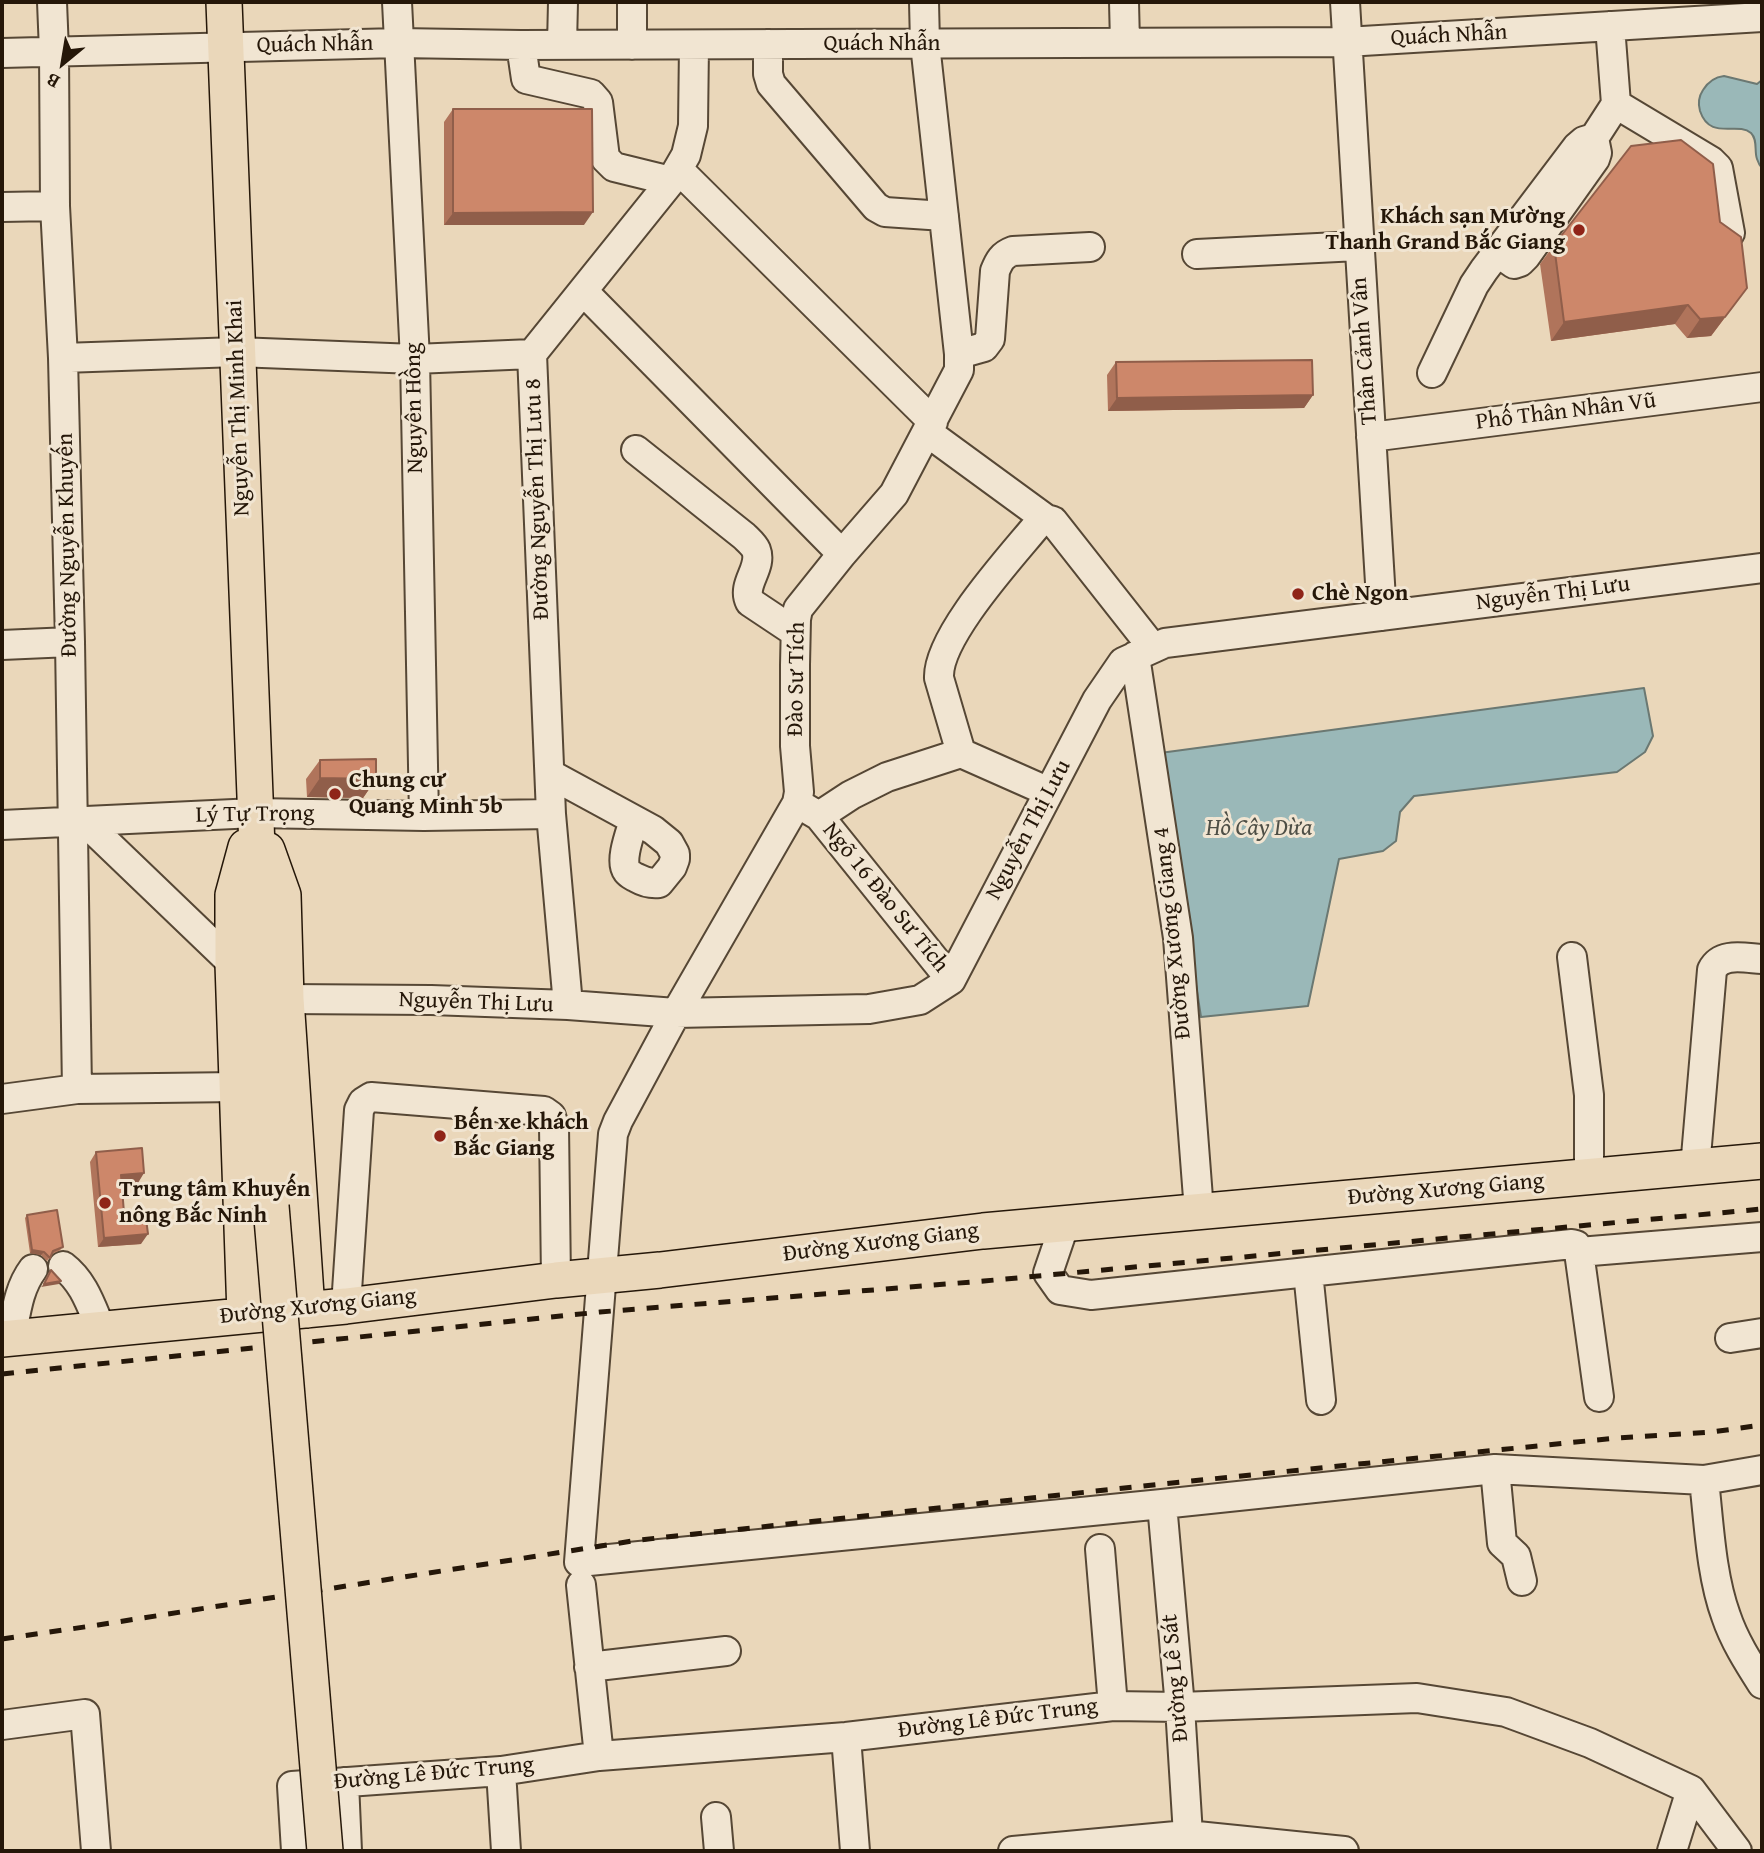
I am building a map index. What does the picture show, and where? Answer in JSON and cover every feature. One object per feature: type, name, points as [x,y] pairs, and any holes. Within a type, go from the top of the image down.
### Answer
[{"type":"main road","name":"Nguyễn Thị Minh Khai","points":[[224,2],[271,1206],[326,1851]]},
{"type":"main road","points":[[245,1315],[233,895],[255,813]]},
{"type":"main road","points":[[255,813],[283,895],[286,999],[307,1310]]},
{"type":"main road","name":"Đường Xương Giang","points":[[6,1339],[346,1306],[982,1231],[1762,1161]]},
{"type":"street","name":"Đường Nguyễn Khuyến","points":[[52,2],[55,205],[64,358],[70,642],[78,821],[77,1090]]},
{"type":"street","name":"Nguyên Hồng","points":[[397,2],[415,359],[424,816]]},
{"type":"street","points":[[562,45],[563,2]]},
{"type":"street","points":[[632,2],[632,45]]},
{"type":"street","name":"Đào Sư Tích","points":[[924,2],[925,44],[959,370],[894,494],[798,609],[795,632],[796,746],[799,792],[808,809],[783,828],[676,1013],[613,1134],[579,1562],[1162,1504]]},
{"type":"street","points":[[1124,2],[1125,43]]},
{"type":"street","name":"Thân Cảnh Vân","points":[[1345,2],[1382,616]]},
{"type":"street","name":"Quách Nhẫn","points":[[2,53],[399,43],[694,45],[1346,42],[1610,26],[1641,13],[1762,17]]},
{"type":"street","points":[[1432,373],[1474,285],[1577,147],[1594,138],[1616,104],[1610,26]]},
{"type":"street","points":[[768,44],[768,74],[771,83],[876,207],[885,212],[944,216]]},
{"type":"street","points":[[521,45],[526,79],[595,97],[598,102],[605,158],[609,164],[614,167],[674,175],[930,427],[1046,519],[1053,521],[1144,652]]},
{"type":"street","name":"Đường Nguyễn Thị Lưu 8","points":[[568,1005],[551,814],[532,354],[674,175],[686,155],[693,126],[694,45]]},
{"type":"street","points":[[1616,104],[1712,161],[1718,168],[1730,233]]},
{"type":"street","points":[[2,207],[55,205]]},
{"type":"street","points":[[1197,254],[1359,246]]},
{"type":"street","points":[[959,354],[984,347],[990,339],[995,271],[998,262],[1006,253],[1090,247]]},
{"type":"street","points":[[583,291],[842,554]]},
{"type":"street","points":[[64,358],[237,352],[415,359],[532,354]]},
{"type":"street","name":"Phố Thân Nhân Vũ","points":[[1371,437],[1762,387]]},
{"type":"street","points":[[636,450],[751,544],[757,556],[747,589],[750,602],[795,632]]},
{"type":"street","points":[[961,753],[939,678],[943,655],[971,606],[1038,523],[1046,519]]},
{"type":"street","name":"Nguyễn Thị Lưu","points":[[286,999],[431,1000],[568,1005],[676,1013],[869,1009],[920,1000],[951,980],[1097,700],[1123,662],[1164,643],[1762,568]]},
{"type":"street","points":[[2,645],[70,642]]},
{"type":"street","name":"Đường Xương Giang 4","points":[[1144,652],[1178,938],[1199,1211]]},
{"type":"street","points":[[808,809],[851,795],[887,777],[961,753],[1049,792]]},
{"type":"street","points":[[550,774],[634,820]]},
{"type":"street","name":"Ngõ 16 Đào Sư Tích","points":[[808,809],[951,980]]},
{"type":"street","name":"Lý Tự Trọng","points":[[2,825],[255,813],[424,816],[551,814]]},
{"type":"street","points":[[78,821],[233,964]]},
{"type":"street","points":[[1572,957],[1589,1095],[1588,1177]]},
{"type":"street","points":[[1695,1168],[1712,970],[1716,961],[1723,958],[1762,959]]},
{"type":"street","points":[[2,1099],[77,1090],[238,1087]]},
{"type":"street","points":[[346,1306],[359,1110],[363,1102],[371,1097],[544,1111],[551,1116],[554,1126],[556,1280]]},
{"type":"street","points":[[1065,1223],[1048,1273],[1060,1290],[1091,1296],[1576,1245],[1599,1397]]},
{"type":"street","points":[[1579,1252],[1762,1237]]},
{"type":"street","points":[[63,1266],[74,1274],[82,1287],[101,1329]]},
{"type":"street","points":[[6,1339],[25,1279],[33,1269]]},
{"type":"street","points":[[1308,1272],[1321,1400]]},
{"type":"street","points":[[1730,1338],[1762,1334]]},
{"type":"street","points":[[1162,1504],[1495,1469],[1704,1480],[1762,1470]]},
{"type":"street","points":[[1495,1469],[1502,1543],[1516,1556],[1522,1581]]},
{"type":"street","points":[[1704,1480],[1715,1574],[1725,1615],[1741,1650],[1762,1684]]},
{"type":"street","name":"Đường Lê Sát","points":[[1162,1504],[1180,1707],[1188,1843]]},
{"type":"street","points":[[1100,1549],[1112,1706]]},
{"type":"street","points":[[582,1585],[599,1756]]},
{"type":"street","points":[[589,1667],[726,1651]]},
{"type":"street","name":"Đường Lê Đức Trung","points":[[296,1851],[292,1786],[501,1771],[599,1756],[846,1737],[1112,1706],[1180,1707],[1417,1698],[1506,1712],[1590,1743],[1690,1790]]},
{"type":"street","points":[[2,1725],[85,1714],[96,1851]]},
{"type":"street","points":[[846,1737],[855,1851]]},
{"type":"street","points":[[501,1771],[506,1851]]},
{"type":"street","points":[[344,1782],[347,1851]]},
{"type":"street","points":[[1672,1851],[1690,1790]]},
{"type":"street","points":[[1690,1790],[1737,1851]]},
{"type":"street","points":[[716,1817],[719,1851]]},
{"type":"street","points":[[1013,1851],[1188,1843],[1344,1851]]},
{"type":"water","points":[[1724,76],[1757,84],[1762,80],[1762,168],[1751,133],[1710,125],[1700,111],[1699,100],[1703,90],[1712,80]]},
{"type":"water","name":"Hồ Cây Dừa","points":[[1644,688],[1653,736],[1645,752],[1617,772],[1414,796],[1400,812],[1396,841],[1383,851],[1339,859],[1308,1006],[1201,1017],[1160,753]]},
{"type":"building","points":[[453,109],[592,109],[593,212],[453,213]]},
{"type":"building","points":[[1681,140],[1713,164],[1720,222],[1741,237],[1747,288],[1725,317],[1700,319],[1688,305],[1564,322],[1554,245],[1631,146]]},
{"type":"building","points":[[1312,360],[1313,395],[1117,398],[1116,362]]},
{"type":"building","points":[[376,759],[376,779],[320,778],[320,760]]},
{"type":"building","name":"Trung tâm Khuyến nông Bắc Ninh","points":[[142,1148],[144,1173],[121,1175],[124,1213],[145,1211],[148,1234],[104,1238],[96,1152]]},
{"type":"building","points":[[57,1210],[63,1247],[53,1251],[50,1258],[44,1252],[32,1250],[27,1215]]},
{"type":"building","points":[[51,1270],[61,1281],[44,1284]]},
{"type":"railway","points":[[2,1374],[600,1312],[984,1281],[1762,1209]]},
{"type":"railway","points":[[2,1639],[639,1540],[1162,1484],[1762,1425]]},
{"type":"place","name":"Khách sạn Mường Thanh Grand Bắc Giang","points":[[1579,230]]},
{"type":"place","name":"Chè Ngon","points":[[1298,594]]},
{"type":"place","name":"Chung cư Quang Minh 5b","points":[[335,794]]},
{"type":"place","name":"Bến xe khách Bắc Giang","points":[[440,1136]]},
{"type":"place","name":"Trung tâm Khuyến nông Bắc Ninh","points":[[105,1203]]}]
